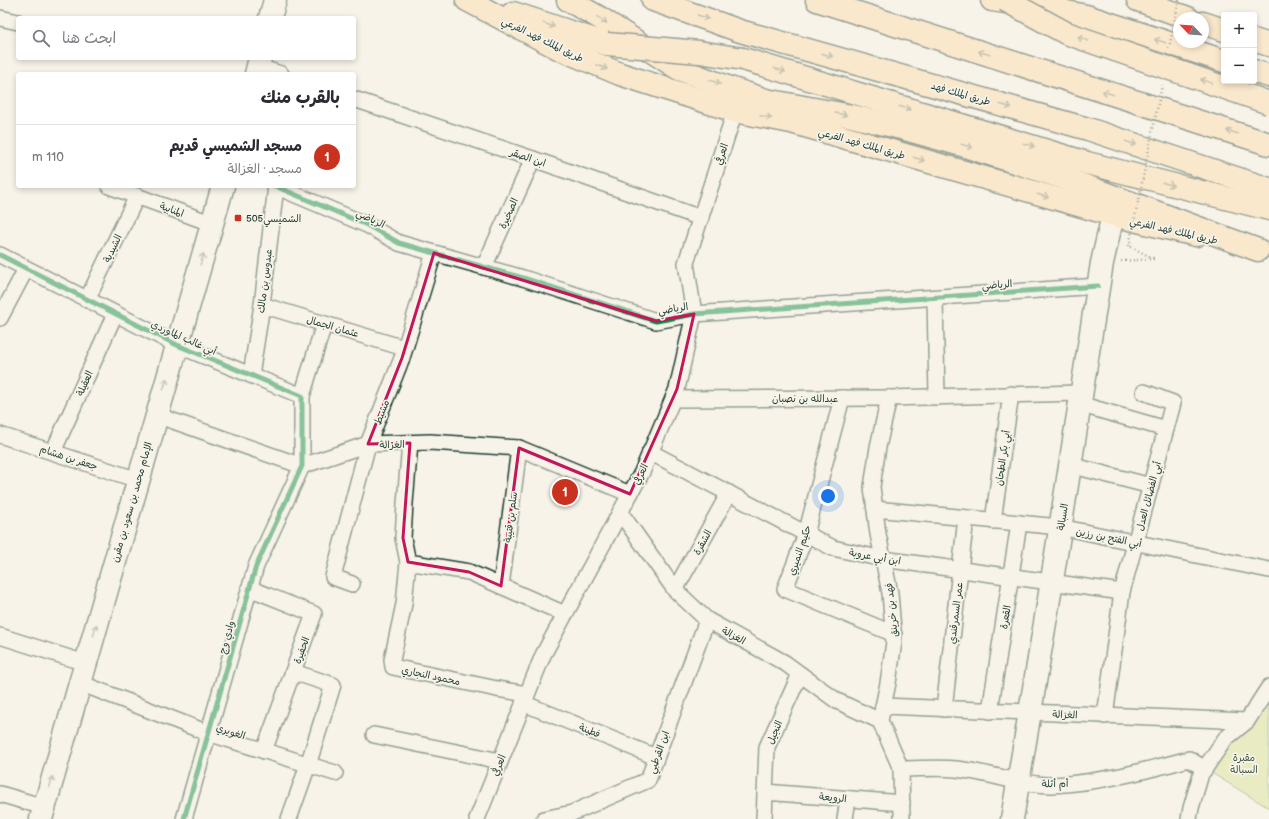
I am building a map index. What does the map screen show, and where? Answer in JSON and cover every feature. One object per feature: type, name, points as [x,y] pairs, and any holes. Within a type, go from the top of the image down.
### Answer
[{"type":"main road","name":"طريق الملك فهد الفرعي","points":[[467,0],[558,48],[620,74],[735,111],[791,122],[1113,215],[1264,252]]},
{"type":"main road","points":[[472,0],[607,44],[699,52],[743,59],[1087,163],[1269,209]]},
{"type":"main road","points":[[568,0],[600,18],[679,69],[730,88],[766,100],[852,116],[965,146],[1064,178],[1264,252]]},
{"type":"main road","name":"طريق الملك فهد","points":[[653,0],[740,31],[1088,129],[1269,189]]},
{"type":"main road","points":[[817,0],[1269,144]]},
{"type":"main road","points":[[992,0],[1086,16],[1221,60]]},
{"type":"main road","points":[[1005,0],[1066,33],[1269,103]]},
{"type":"main road","points":[[1138,0],[1173,13]]},
{"type":"main road","points":[[1209,25],[1221,29]]},
{"type":"main road","points":[[1257,41],[1269,45]]},
{"type":"main road","points":[[1257,72],[1269,76]]},
{"type":"street","points":[[271,16],[275,0]]},
{"type":"street","points":[[0,18],[16,22]]},
{"type":"street","points":[[258,66],[275,72]]},
{"type":"street","name":"ابن الصقر","points":[[356,100],[533,159],[701,218]]},
{"type":"street","name":"العرفي","points":[[477,819],[543,655],[642,472],[677,389],[694,314],[686,263],[735,111]]},
{"type":"street","name":"الصخيرة","points":[[484,267],[533,159]]},
{"type":"street","name":"المنابية","points":[[115,188],[213,224]]},
{"type":"street","name":"الإمام محمد بن سعود بن مقرن","points":[[42,813],[222,188]]},
{"type":"street","name":"عبدوس بن مالك","points":[[251,375],[262,306],[275,188]]},
{"type":"street","name":"الرياضي","points":[[280,188],[367,225],[399,243],[523,278],[656,321],[694,314],[1098,286]]},
{"type":"street","name":"الشيدية","points":[[87,300],[137,196]]},
{"type":"street","name":"السبالة","points":[[1012,819],[1052,581],[1098,286],[1113,215]]},
{"type":"street","name":"مشيط","points":[[352,584],[334,577],[368,444],[402,358],[434,253]]},
{"type":"street","name":"أبي غالب الماوردي","points":[[0,255],[177,345],[302,396]]},
{"type":"street","points":[[0,318],[26,269]]},
{"type":"street","points":[[936,298],[937,397]]},
{"type":"street","name":"عثمان الجمال","points":[[262,306],[404,348]]},
{"type":"street","name":"العقيلة","points":[[54,452],[115,314]]},
{"type":"street","points":[[156,415],[302,466],[302,396],[324,324]]},
{"type":"street","name":"أبي الفضائل العدل","points":[[1105,716],[1122,592],[1173,403],[1144,392]]},
{"type":"street","name":"عبدالله بن نصبان","points":[[673,399],[889,398],[1011,394],[1080,398],[1166,429]]},
{"type":"street","name":"أبي بكر الطحان","points":[[993,521],[1011,394]]},
{"type":"street","name":"حكيم النميري","points":[[842,398],[806,534],[786,589],[894,634]]},
{"type":"street","name":"فهد بن خرينق","points":[[880,721],[888,683],[894,634],[890,593],[883,559],[872,487],[878,447],[889,398]]},
{"type":"street","name":"جعفر بن هشام","points":[[0,435],[138,480]]},
{"type":"street","name":"الغزالة","points":[[302,466],[368,444],[430,442],[519,448],[630,494]]},
{"type":"street","name":"محمود النجاري","points":[[410,443],[404,503],[403,538],[408,562],[404,604],[392,660],[394,667],[525,698]]},
{"type":"street","name":"سلم بن قتيبة","points":[[501,586],[519,448]]},
{"type":"street","name":"ابن أبي عروبة","points":[[650,452],[833,548],[883,559],[1052,581],[1122,592]]},
{"type":"street","points":[[1070,465],[1151,486]]},
{"type":"street","name":"وادي وج","points":[[184,819],[256,566],[302,466]]},
{"type":"street","name":"الشقرة","points":[[675,590],[729,493]]},
{"type":"street","name":"أبي الفتح بن رزين","points":[[875,509],[1060,527],[1269,570]]},
{"type":"street","name":"الغزالة","points":[[620,512],[675,590],[707,620],[785,663],[837,701],[880,721]]},
{"type":"street","name":"عمر السمرقندي","points":[[944,709],[966,518]]},
{"type":"street","name":"القعرة","points":[[990,711],[1019,523]]},
{"type":"street","points":[[408,562],[469,572],[565,614]]},
{"type":"street","name":"الحفيرة","points":[[249,588],[314,614],[264,751]]},
{"type":"street","name":"ابن القرطبي","points":[[544,819],[572,813],[648,780],[707,620]]},
{"type":"street","name":"الغويري","points":[[0,636],[208,733],[335,773]]},
{"type":"street","points":[[288,819],[308,765],[333,685],[293,672]]},
{"type":"street","name":"النجيل","points":[[764,819],[767,748],[800,674]]},
{"type":"street","points":[[1189,819],[1191,808],[1205,769],[1225,739],[1247,721],[1269,687]]},
{"type":"street","name":"فطينة","points":[[525,698],[656,757]]},
{"type":"street","name":"الغزالة","points":[[883,706],[1247,721]]},
{"type":"street","points":[[880,721],[901,769],[902,819]]},
{"type":"street","points":[[374,735],[500,761]]},
{"type":"street","name":"أم أثلة","points":[[901,769],[956,769],[1019,782],[1050,785],[1076,783],[1128,775],[1189,759],[1205,769]]},
{"type":"street","name":"الرويعة","points":[[765,792],[902,803]]},
{"type":"street","points":[[0,794],[42,813]]},
{"type":"street","points":[[845,819],[848,799]]},
{"type":"path","points":[[1168,54],[1180,0]]},
{"type":"path","points":[[1102,263],[1155,259],[1129,246],[1162,84]]},
{"type":"highlighted area","points":[[434,253],[656,321],[694,314],[677,389],[630,494],[519,448],[501,586],[469,572],[408,562],[403,538],[410,443],[368,444],[402,358]]},
{"type":"green space","name":"مقبرة السبالة","points":[[1269,687],[1269,808],[1205,769]]},
{"type":"cycle path","points":[[280,188],[367,225],[399,243],[523,278],[656,321],[694,314],[1098,286]]},
{"type":"cycle path","points":[[0,255],[177,345],[302,396],[302,466],[256,566],[184,819]]},
{"type":"place","name":"الشميسي505","points":[[238,218]]},
{"type":"place","name":"مسجد الشميسي قديم","points":[[565,492]]}]
